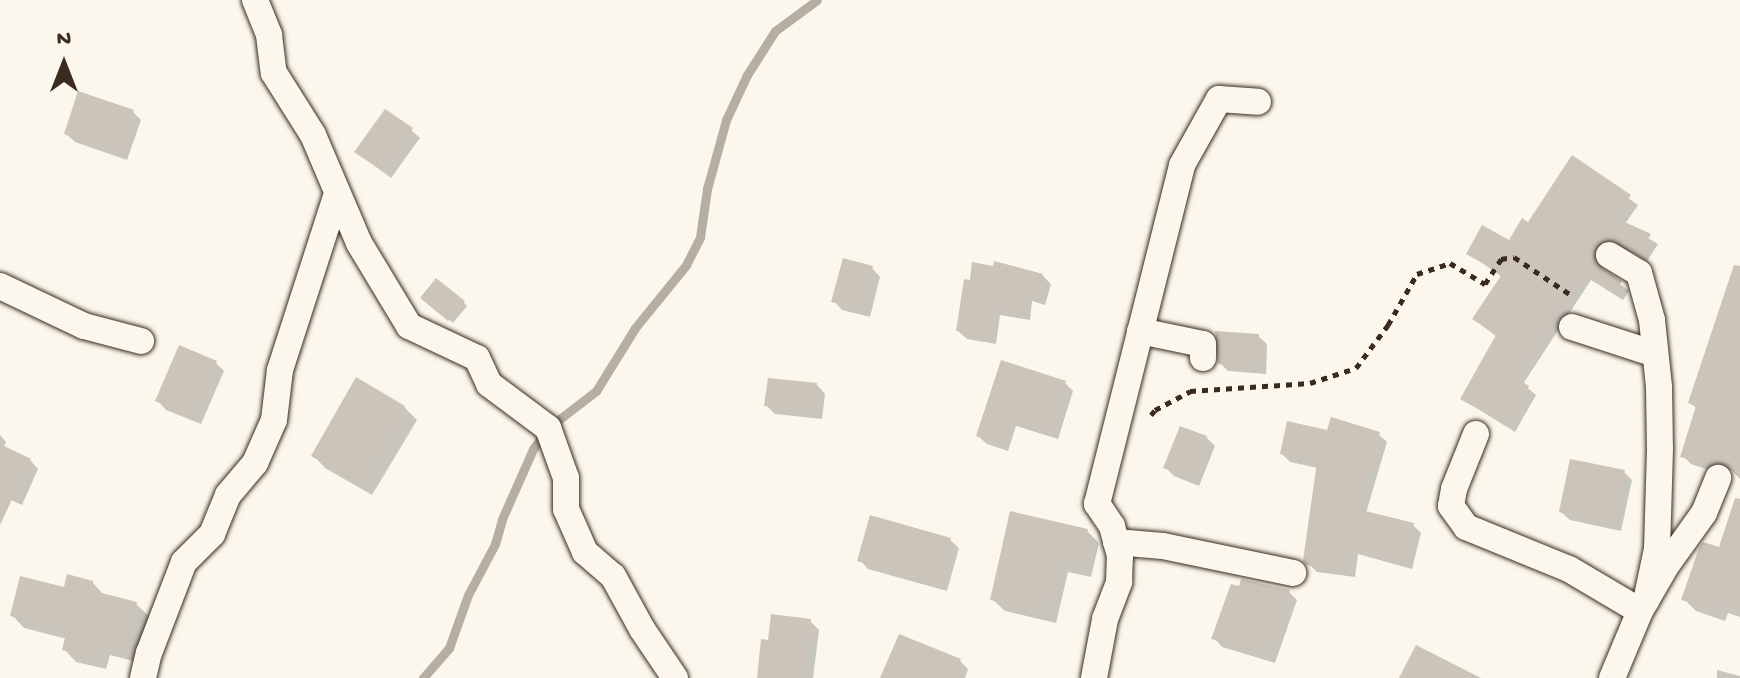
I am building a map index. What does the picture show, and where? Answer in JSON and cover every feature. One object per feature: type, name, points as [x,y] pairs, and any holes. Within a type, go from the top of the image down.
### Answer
[{"type":"street","points":[[255,0],[269,35],[274,73],[313,135],[359,243],[409,326],[477,358],[489,384],[548,428],[566,478],[566,509],[585,552],[613,576],[642,629],[675,678]]},
{"type":"street","points":[[1094,678],[1105,619],[1119,582],[1120,556],[1112,526],[1097,504],[1182,165],[1219,99],[1258,102]]},
{"type":"street","points":[[143,678],[149,653],[184,562],[212,534],[228,495],[255,463],[274,420],[280,370],[337,194]]},
{"type":"street","points":[[1609,255],[1639,273],[1652,320],[1660,449],[1657,549],[1643,606]]},
{"type":"street","points":[[0,286],[84,326],[141,341]]},
{"type":"street","points":[[1572,327],[1655,354]]},
{"type":"street","points":[[1140,331],[1203,344],[1203,358]]},
{"type":"street","points":[[1476,434],[1454,489],[1451,506],[1466,527],[1569,569],[1643,606]]},
{"type":"street","points":[[1612,678],[1643,606],[1666,566],[1704,513],[1718,478]]},
{"type":"street","points":[[1116,542],[1163,546],[1293,573]]},
{"type":"path","points":[[1148,420],[1155,410],[1190,391],[1310,383],[1356,368],[1388,325],[1417,274],[1450,263],[1485,284],[1501,259],[1514,257],[1574,298],[1572,327]]},
{"type":"building","points":[[78,91],[134,110],[119,153],[64,134]]},
{"type":"building","points":[[385,109],[413,128],[382,171],[354,152]]},
{"type":"building","points":[[1572,155],[1631,195],[1616,218],[1651,234],[1639,254],[1610,239],[1596,246],[1595,263],[1622,281],[1615,293],[1582,274],[1514,377],[1529,386],[1507,425],[1460,399],[1496,335],[1472,319],[1502,274],[1466,254],[1482,225],[1509,240],[1522,218],[1528,222]]},
{"type":"building","points":[[843,258],[873,266],[861,309],[831,302]]},
{"type":"building","points":[[994,261],[1043,274],[1037,297],[1024,294],[1022,312],[991,307],[988,336],[956,331],[964,279],[970,280],[972,262],[993,266]]},
{"type":"building","points":[[1734,265],[1740,266],[1740,478],[1723,463],[1708,465],[1680,457],[1696,406],[1688,403]]},
{"type":"building","points":[[436,278],[465,301],[448,321],[420,298]]},
{"type":"building","points":[[1215,331],[1259,334],[1258,366],[1218,364]]},
{"type":"building","points":[[179,345],[217,361],[192,417],[155,401]]},
{"type":"building","points":[[1001,360],[1066,381],[1050,432],[1008,419],[1000,444],[976,436]]},
{"type":"building","points":[[356,377],[405,406],[359,484],[311,456]]},
{"type":"building","points":[[768,378],[817,383],[814,412],[764,406]]},
{"type":"building","points":[[1331,417],[1380,432],[1357,509],[1414,523],[1404,562],[1350,547],[1347,570],[1306,565],[1303,561],[1317,462],[1280,454],[1287,421],[1327,430]]},
{"type":"building","points":[[1180,426],[1207,436],[1191,479],[1163,468]]},
{"type":"building","points":[[0,444],[31,459],[0,525]]},
{"type":"building","points":[[1570,459],[1625,470],[1613,524],[1559,512]]},
{"type":"building","points":[[1735,498],[1740,499],[1740,610],[1715,602],[1713,609],[1681,600],[1703,542],[1719,547]]},
{"type":"building","points":[[1010,511],[1088,529],[1079,566],[1056,561],[1044,612],[990,600]]},
{"type":"building","points":[[870,515],[951,538],[938,583],[857,561]]},
{"type":"building","points":[[67,574],[93,581],[94,591],[137,602],[125,651],[98,644],[94,658],[62,650],[67,630],[10,616],[20,576],[64,587]]},
{"type":"building","points":[[1241,579],[1290,590],[1267,655],[1211,639],[1231,584],[1239,586]]},
{"type":"building","points":[[771,614],[811,619],[804,678],[757,678],[761,639],[768,640]]},
{"type":"building","points":[[899,634],[961,659],[953,678],[880,678]]},
{"type":"building","points":[[1416,645],[1481,678],[1399,678]]},
{"type":"waterway","points":[[423,678],[449,648],[468,595],[495,544],[502,519],[533,449],[548,428],[596,391],[635,328],[686,265],[700,237],[707,189],[726,120],[747,75],[775,31],[817,0]]}]
